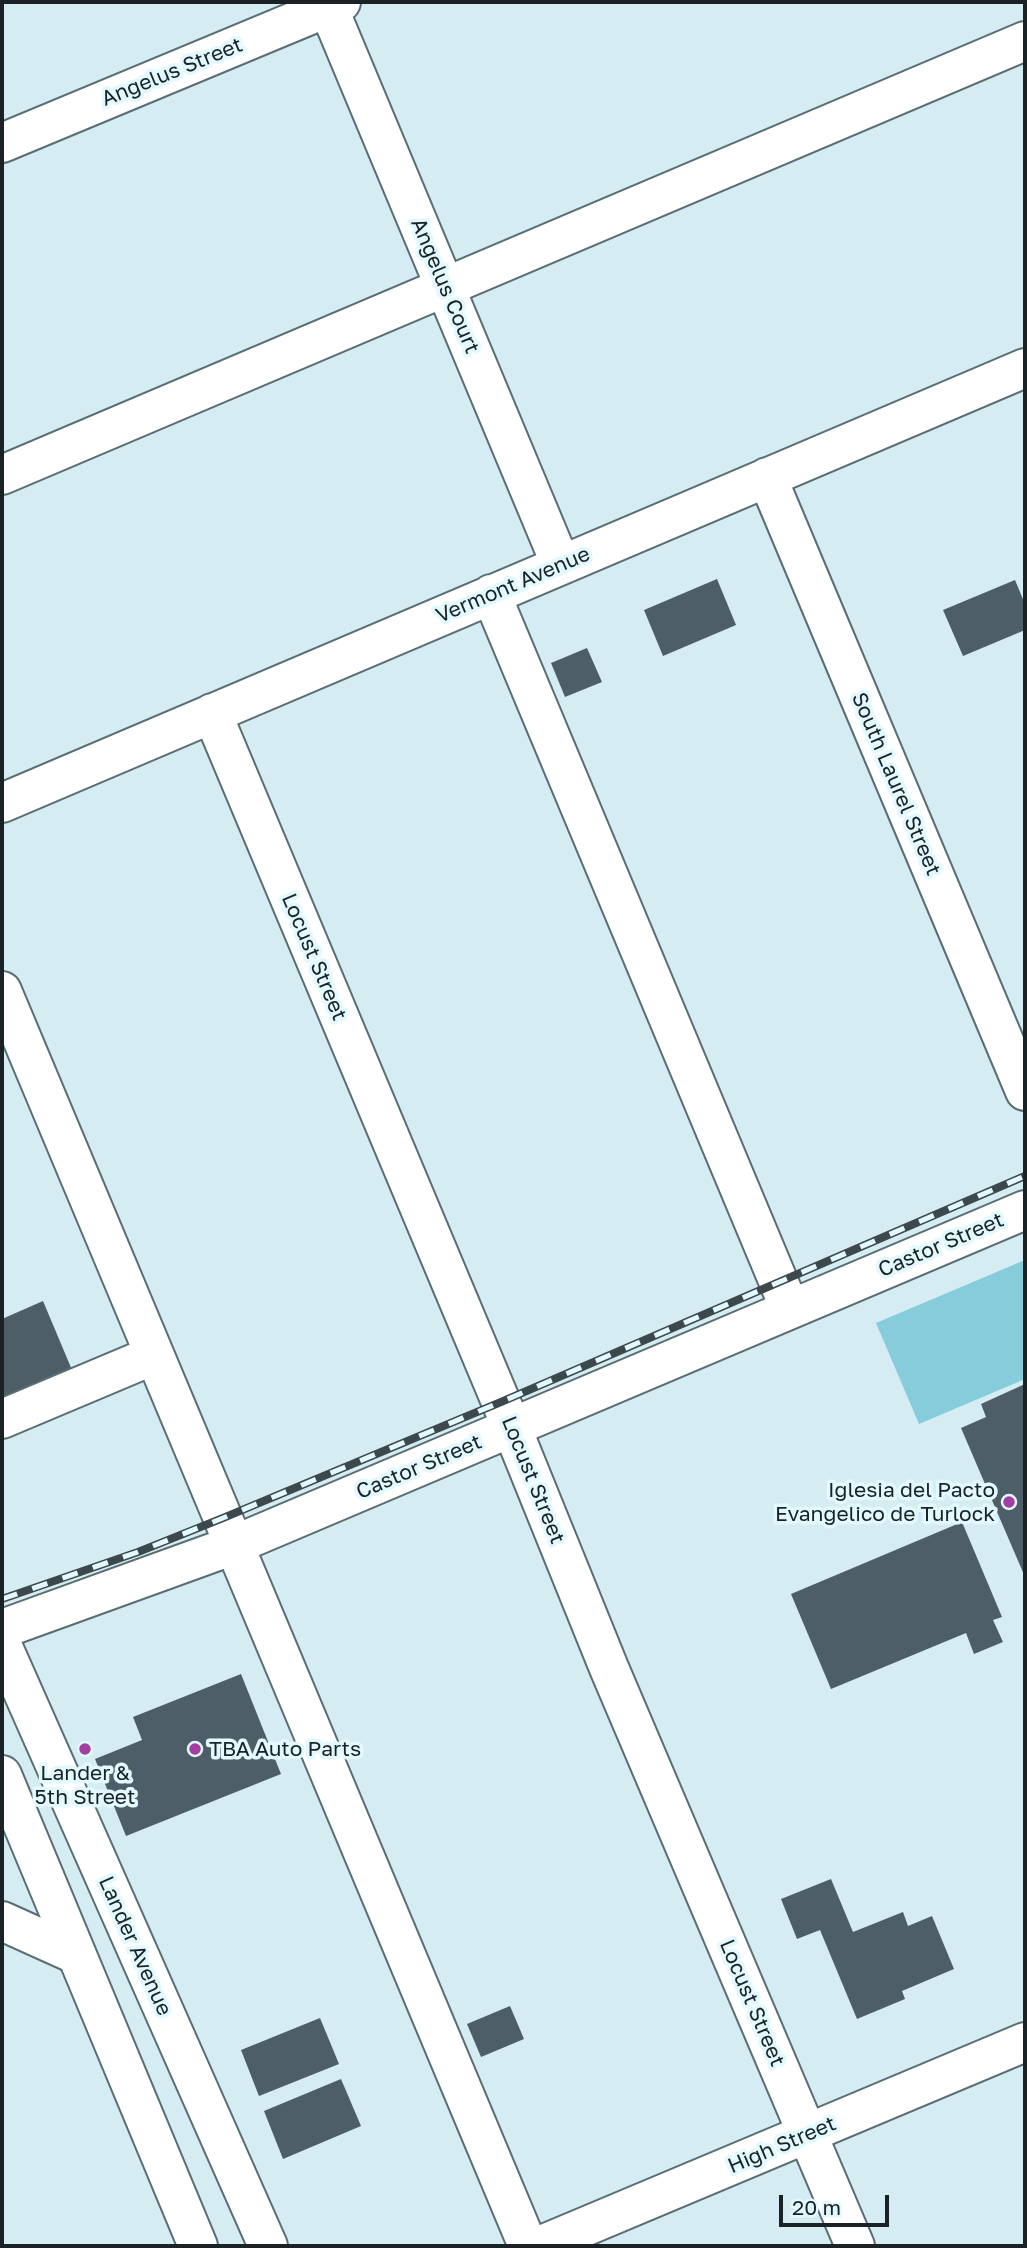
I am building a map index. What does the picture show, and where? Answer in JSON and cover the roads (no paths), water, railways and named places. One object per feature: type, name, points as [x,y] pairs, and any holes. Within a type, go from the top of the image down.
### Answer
[{"type":"street","name":"Angelus Street","points":[[2,143],[335,5]]},
{"type":"street","name":"Angelus Court","points":[[335,5],[446,287],[561,565]]},
{"type":"street","points":[[2,475],[1025,41]]},
{"type":"street","name":"Vermont Avenue","points":[[2,803],[1025,368]]},
{"type":"street","name":"South Laurel Street","points":[[767,477],[1025,1091]]},
{"type":"street","points":[[491,594],[790,1309]]},
{"type":"street","name":"Locust Street","points":[[212,713],[512,1428],[614,1681],[855,2246]]},
{"type":"street","points":[[2,991],[528,2246]]},
{"type":"street","name":"Castor Street","points":[[2,1629],[234,1545],[1025,1210]]},
{"type":"street","points":[[2,1419],[154,1355]]},
{"type":"street","name":"Lander Avenue","points":[[2,1645],[268,2246]]},
{"type":"street","points":[[2,1775],[198,2246]]},
{"type":"street","points":[[2,1921],[75,1954]]},
{"type":"street","name":"High Street","points":[[539,2246],[1025,2042]]},
{"type":"street","points":[[182,2209],[185,2246]]},
{"type":"railway","points":[[2,1599],[138,1552],[223,1518],[501,1402],[1025,1176]]},
{"type":"place","name":"Iglesia del Pacto Evangelico de Turlock","points":[[1009,1502]]},
{"type":"place","name":"Lander & 5th Street","points":[[85,1749]]},
{"type":"place","name":"TBA Auto Parts","points":[[195,1749]]}]
